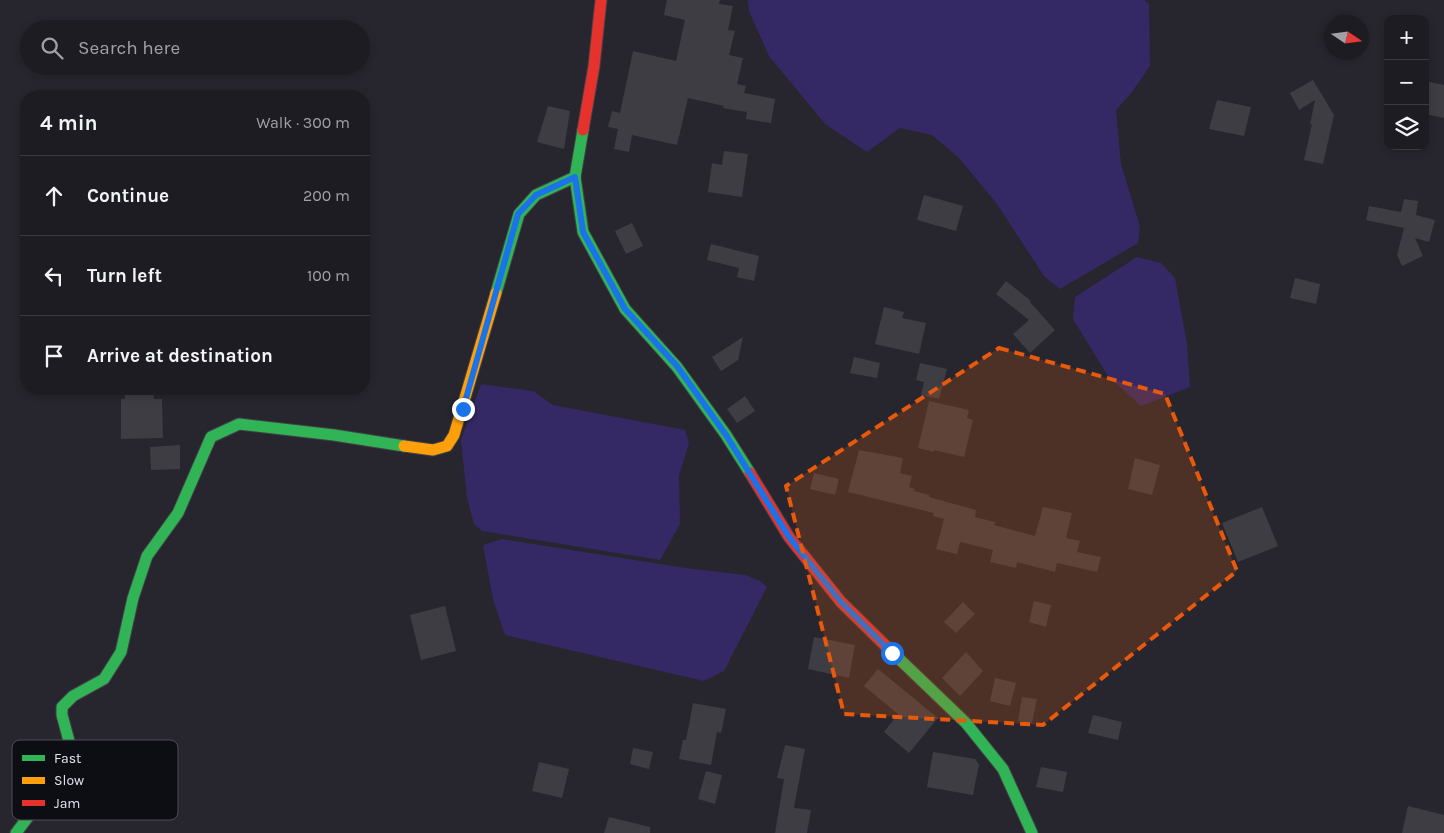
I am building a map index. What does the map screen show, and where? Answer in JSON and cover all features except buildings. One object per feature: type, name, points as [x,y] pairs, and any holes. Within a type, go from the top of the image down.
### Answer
[{"type":"street","points":[[601,0],[594,66],[575,177],[583,232],[625,309],[677,366],[726,435],[789,537],[841,602],[966,723],[1003,769],[1032,833]]},
{"type":"street","points":[[70,740],[62,715],[62,707],[73,696],[104,679],[120,652],[133,598],[147,556],[178,513],[211,437],[239,424],[334,435],[432,450],[447,446],[454,435],[463,409],[518,214],[536,195],[575,177]]},
{"type":"street","points":[[16,833],[26,820]]},
{"type":"highlighted area","points":[[999,348],[1165,394],[1237,571],[1043,725],[844,714],[786,486]]},
{"type":"shaded area","points":[[748,0],[1144,0],[1149,4],[1150,66],[1132,92],[1116,110],[1121,164],[1140,227],[1138,243],[1060,289],[1044,276],[997,204],[959,158],[932,135],[900,128],[867,152],[825,124],[769,56],[749,11]]},
{"type":"shaded area","points":[[1137,257],[1161,263],[1175,278],[1187,344],[1190,387],[1141,406],[1108,376],[1073,319],[1075,297]]},
{"type":"shaded area","points":[[481,384],[533,391],[553,405],[685,430],[689,443],[679,475],[680,524],[660,560],[482,531],[474,524],[467,498],[461,440]]},
{"type":"shaded area","points":[[502,539],[685,568],[745,575],[760,581],[767,587],[724,671],[704,681],[505,635],[493,599],[483,545]]},
{"type":"traffic: fast","points":[[583,130],[575,177],[583,232],[625,309],[677,367],[726,435],[750,473]]},
{"type":"traffic: fast","points":[[496,293],[519,214],[536,195],[575,177]]},
{"type":"traffic: fast","points":[[69,740],[62,715],[62,707],[73,696],[104,679],[121,652],[133,598],[147,556],[178,513],[211,437],[239,424],[334,435],[404,446]]},
{"type":"traffic: fast","points":[[893,653],[966,723],[1003,769],[1032,833]]},
{"type":"traffic: fast","points":[[16,833],[26,820]]},
{"type":"traffic: slow","points":[[404,446],[433,450],[447,446],[454,435],[496,293]]},
{"type":"traffic: jam","points":[[583,130],[594,66],[601,0]]},
{"type":"traffic: jam","points":[[750,473],[789,537],[841,602],[893,653]]},
{"type":"route","points":[[463,409],[518,214],[536,195],[575,177],[583,232],[625,309],[677,366],[726,435],[789,537],[841,602],[892,653]]}]
